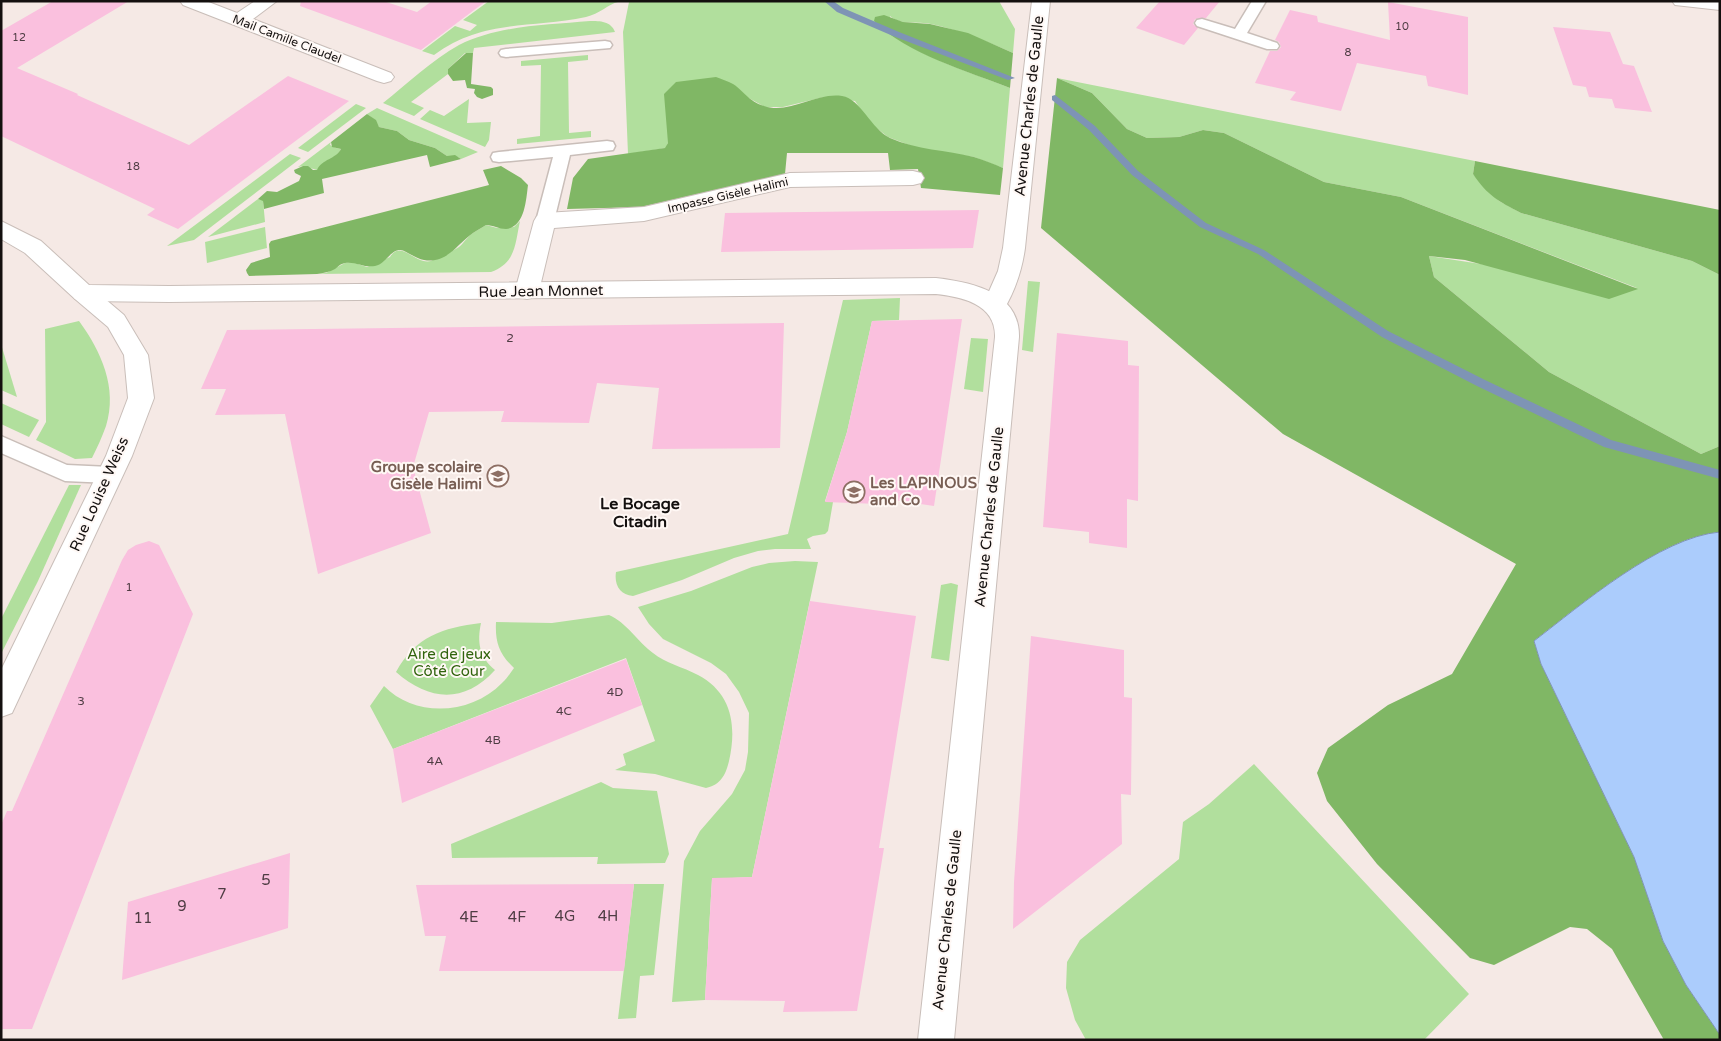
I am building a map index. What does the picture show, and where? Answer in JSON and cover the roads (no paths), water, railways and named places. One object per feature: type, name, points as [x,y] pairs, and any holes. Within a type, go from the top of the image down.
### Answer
[{"type":"street","name":"Mail Camille Claudel","points":[[189,1],[384,77]]},
{"type":"street","points":[[238,20],[268,1]]},
{"type":"street","name":"Avenue Charles de Gaulle","points":[[936,1040],[1006,350],[1007,330],[1002,316],[995,305],[1010,272],[1014,248],[1041,1]]},
{"type":"street","points":[[1681,1],[1720,4]]},
{"type":"street","name":"Impasse Gisèle Halimi","points":[[545,221],[644,214],[790,180],[913,178]]},
{"type":"street","points":[[527,291],[545,221]]},
{"type":"street","name":"Rue Louise Weiss","points":[[1,229],[33,246],[82,293],[116,321],[136,355],[140,398],[110,475],[1,703]]},
{"type":"street","name":"Rue Jean Monnet","points":[[82,293],[527,291],[936,286],[955,288],[978,294],[995,305]]},
{"type":"lane","points":[[1238,35],[1259,1]]},
{"type":"lane","points":[[1202,23],[1272,46]]},
{"type":"lane","points":[[506,53],[605,44]]},
{"type":"lane","points":[[500,157],[607,146]]},
{"type":"lane","points":[[545,221],[563,151]]},
{"type":"lane","points":[[1,444],[66,473],[110,475]]},
{"type":"water","points":[[1720,532],[1720,1035],[1686,985],[1663,941],[1634,857],[1541,664],[1534,641],[1598,592],[1647,559],[1672,546],[1697,537]]},
{"type":"waterway","points":[[828,1],[840,10],[896,34],[1011,78]]},
{"type":"waterway","points":[[1055,98],[1092,128],[1135,173],[1203,225],[1261,252],[1385,334],[1608,444],[1720,475]]},
{"type":"place","name":"Groupe scolaire Gisèle Halimi","points":[[498,476]]},
{"type":"place","name":"Les LAPINOUS and Co","points":[[854,492]]},
{"type":"district","name":"Le Bocage Citadin","points":[[640,512]]},
{"type":"park label","name":"Aire de jeux Côté Cour","points":[[449,662]]}]
